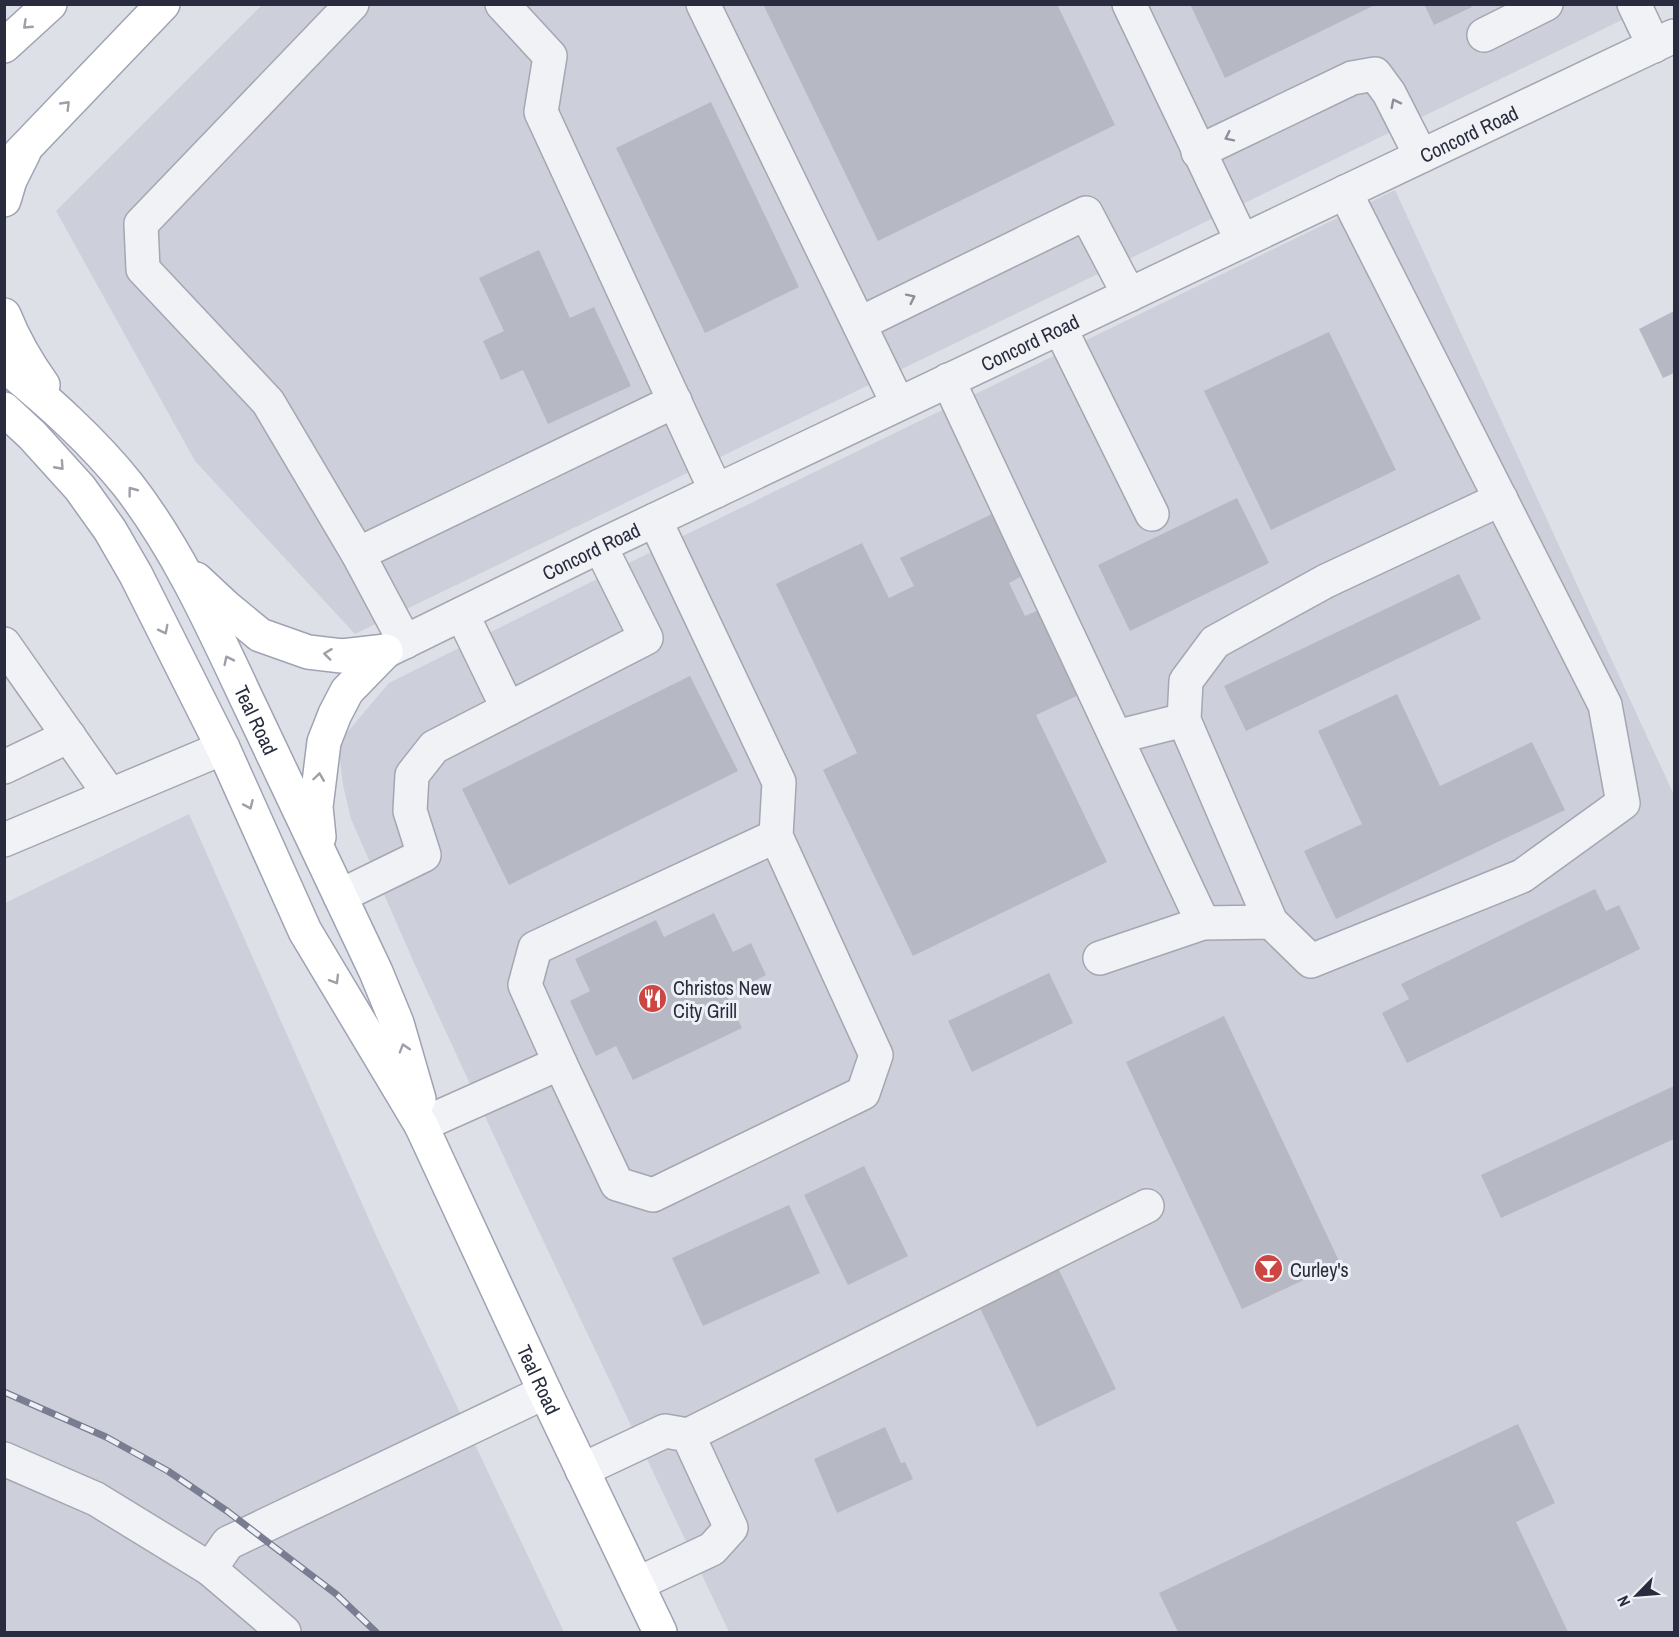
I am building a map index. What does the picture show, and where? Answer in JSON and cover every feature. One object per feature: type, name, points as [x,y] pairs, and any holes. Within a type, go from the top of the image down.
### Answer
[{"type":"main road","points":[[4,46],[50,4]]},
{"type":"main road","points":[[4,200],[15,158],[163,4]]},
{"type":"main road","points":[[4,315],[34,373],[69,420]]},
{"type":"main road","name":"Teal Road","points":[[4,364],[69,420],[100,453],[128,485],[179,563],[227,656],[376,972],[397,1023],[419,1096],[421,1125]]},
{"type":"main road","name":"Teal Road","points":[[4,409],[18,427],[80,488],[110,530],[136,575],[223,748],[305,931],[421,1125],[660,1632]]},
{"type":"main road","points":[[179,563],[226,607],[261,634],[308,652],[342,656],[395,646]]},
{"type":"main road","points":[[321,856],[316,807],[324,742],[347,691],[395,646]]},
{"type":"street","points":[[352,4],[141,224],[143,269],[268,402],[358,554],[395,646]]},
{"type":"street","points":[[502,4],[550,56],[541,112],[717,491]]},
{"type":"street","points":[[703,4],[898,404]]},
{"type":"street","points":[[1129,4],[1242,241]]},
{"type":"street","points":[[1484,34],[1546,4]]},
{"type":"street","points":[[1634,4],[1664,41]]},
{"type":"street","name":"Concord Road","points":[[395,646],[948,380],[1664,41]]},
{"type":"street","points":[[1198,152],[1352,78],[1375,74],[1389,93],[1421,156]]},
{"type":"street","points":[[1345,192],[1501,499],[1605,705],[1623,803],[1522,876],[1311,961],[1270,922],[1184,720],[1186,681],[1215,642],[1326,581],[1501,499]]},
{"type":"street","points":[[859,324],[1086,213],[1129,295]]},
{"type":"street","points":[[1060,328],[1152,514]]},
{"type":"street","points":[[948,380],[1203,923]]},
{"type":"street","points":[[358,554],[675,401]]},
{"type":"street","points":[[655,520],[778,782],[776,836],[876,1055],[863,1093],[653,1195],[617,1184],[525,985],[535,948],[776,836]]},
{"type":"street","points":[[340,896],[424,855],[410,811],[412,775],[434,747],[646,638],[600,546]]},
{"type":"street","points":[[462,614],[508,709]]},
{"type":"street","points":[[4,644],[111,795]]},
{"type":"street","points":[[1116,737],[1184,720]]},
{"type":"street","points":[[4,767],[69,736]]},
{"type":"street","points":[[4,840],[223,748]]},
{"type":"street","points":[[1100,958],[1203,923],[1270,922]]},
{"type":"street","points":[[421,1125],[560,1063]]},
{"type":"street","points":[[582,1470],[665,1431],[688,1435],[1147,1206]]},
{"type":"street","points":[[210,1569],[228,1543],[545,1392]]},
{"type":"street","points":[[637,1584],[712,1549],[731,1528],[688,1435]]},
{"type":"street","points":[[4,1459],[96,1499],[210,1569],[284,1632]]},
{"type":"shaded area","points":[[262,5],[1653,5],[355,634],[195,461],[56,211]]},
{"type":"shaded area","points":[[1395,190],[1674,795],[1674,1632],[729,1632],[415,965],[351,819],[343,785],[338,743],[389,683],[683,536]]},
{"type":"shaded area","points":[[189,814],[380,1244],[564,1632],[5,1632],[5,903]]},
{"type":"building","points":[[763,4],[1057,4],[1115,125],[878,241]]},
{"type":"building","points":[[1190,4],[1377,4],[1225,78]]},
{"type":"building","points":[[1424,4],[1470,4],[1472,7],[1434,25]]},
{"type":"building","points":[[711,102],[799,287],[705,333],[616,148]]},
{"type":"building","points":[[539,250],[570,318],[594,307],[631,386],[548,424],[523,370],[501,380],[483,341],[504,331],[479,278]]},
{"type":"building","points":[[1674,311],[1674,373],[1663,378],[1639,329]]},
{"type":"building","points":[[1329,332],[1396,470],[1271,530],[1204,391]]},
{"type":"building","points":[[1237,498],[1269,563],[1130,631],[1098,565]]},
{"type":"building","points":[[992,514],[1022,576],[1009,583],[1025,616],[1041,609],[1081,694],[1036,715],[1107,862],[913,956],[823,770],[857,753],[776,584],[862,543],[889,598],[914,586],[900,558]]},
{"type":"building","points":[[1459,574],[1481,619],[1246,731],[1224,686]]},
{"type":"building","points":[[690,676],[738,771],[509,885],[462,789]]},
{"type":"building","points":[[1397,694],[1440,786],[1532,742],[1565,810],[1336,919],[1304,851],[1362,824],[1318,731]]},
{"type":"building","points":[[1595,889],[1606,911],[1619,905],[1640,949],[1407,1063],[1382,1013],[1409,999],[1401,984]]},
{"type":"building","name":"Christos New City Grill","points":[[714,913],[733,952],[751,943],[766,975],[726,995],[742,1028],[633,1080],[616,1046],[596,1056],[570,1001],[590,991],[575,959],[656,920],[664,937]]},
{"type":"building","points":[[1049,973],[1073,1023],[972,1072],[948,1021]]},
{"type":"building","points":[[1224,1016],[1340,1263],[1242,1309],[1126,1062]]},
{"type":"building","points":[[1674,1086],[1674,1139],[1501,1218],[1481,1175]]},
{"type":"building","points":[[864,1166],[908,1256],[848,1285],[804,1195]]},
{"type":"building","points":[[789,1205],[820,1273],[703,1326],[672,1258]]},
{"type":"building","points":[[1058,1268],[1116,1389],[1037,1427],[979,1306]]},
{"type":"building","points":[[1518,1424],[1555,1503],[1516,1522],[1568,1632],[1178,1632],[1159,1593]]},
{"type":"building","points":[[885,1427],[901,1463],[905,1462],[913,1479],[837,1513],[814,1459]]},
{"type":"railway","points":[[4,1392],[106,1437],[168,1471],[227,1511],[336,1594],[376,1632]]},
{"type":"place","name":"Christos New City Grill","points":[[652,998]]},
{"type":"place","name":"Curley's","points":[[1269,1269]]}]
